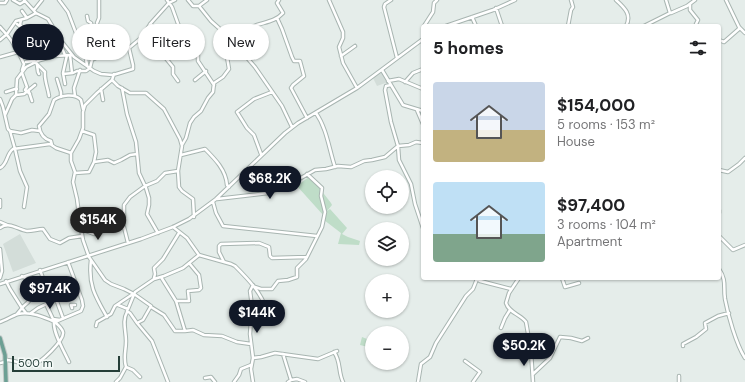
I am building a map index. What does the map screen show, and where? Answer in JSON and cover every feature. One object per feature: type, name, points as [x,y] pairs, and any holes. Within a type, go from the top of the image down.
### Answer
[{"type":"main road","points":[[0,338],[5,361],[6,382]]},
{"type":"street","points":[[0,3],[5,3],[7,0]]},
{"type":"street","points":[[13,0],[21,4]]},
{"type":"street","points":[[18,0],[21,4]]},
{"type":"street","points":[[0,40],[7,34],[16,21],[27,18],[35,11],[42,0]]},
{"type":"street","points":[[59,0],[68,12],[76,33],[85,38],[86,60],[89,67]]},
{"type":"street","points":[[98,24],[99,0]]},
{"type":"street","points":[[150,24],[168,2],[175,0]]},
{"type":"street","points":[[188,0],[193,6],[198,6],[214,24]]},
{"type":"street","points":[[198,6],[207,0]]},
{"type":"street","points":[[261,24],[277,18],[283,13],[274,0]]},
{"type":"street","points":[[277,4],[279,0]]},
{"type":"street","points":[[329,0],[343,32],[343,38],[339,47],[344,67],[357,88]]},
{"type":"street","points":[[391,0],[385,4],[384,8],[396,58]]},
{"type":"street","points":[[425,24],[433,12],[434,3],[437,0]]},
{"type":"street","points":[[452,24],[515,0]]},
{"type":"street","points":[[568,24],[570,11],[573,7],[571,0]]},
{"type":"street","points":[[616,0],[628,16],[629,20],[627,24]]},
{"type":"street","points":[[666,0],[671,13]]},
{"type":"street","points":[[648,24],[690,4],[695,0]]},
{"type":"street","points":[[726,0],[740,28],[745,33]]},
{"type":"street","points":[[21,4],[26,1],[35,11],[48,19],[62,42],[70,60],[72,73],[76,76]]},
{"type":"street","points":[[168,2],[173,10],[178,24]]},
{"type":"street","points":[[690,4],[690,10],[698,20],[696,24]]},
{"type":"street","points":[[496,8],[501,24]]},
{"type":"street","points":[[22,10],[27,18]]},
{"type":"street","points":[[86,16],[91,24]]},
{"type":"street","points":[[472,17],[475,24]]},
{"type":"street","points":[[277,18],[292,57],[294,61],[300,61],[304,73],[304,76],[291,88],[307,118]]},
{"type":"street","points":[[20,24],[22,20]]},
{"type":"street","points":[[0,27],[12,42]]},
{"type":"street","points":[[721,41],[724,42],[740,28]]},
{"type":"street","points":[[0,284],[158,233],[194,216],[213,202],[292,127],[357,88],[421,40]]},
{"type":"street","points":[[130,47],[138,41]]},
{"type":"street","points":[[341,56],[355,46]]},
{"type":"street","points":[[64,50],[68,55],[97,73],[110,74],[126,72],[134,68],[130,52]]},
{"type":"street","points":[[0,57],[12,54]]},
{"type":"street","points":[[29,63],[36,63],[40,60],[55,56],[68,55]]},
{"type":"street","points":[[65,84],[63,74],[68,55]]},
{"type":"street","points":[[22,60],[24,64],[22,73],[32,101]]},
{"type":"street","points":[[5,115],[12,99],[17,93],[17,81],[29,63],[34,60]]},
{"type":"street","points":[[63,74],[86,70],[92,60]]},
{"type":"street","points":[[167,60],[173,67],[173,74],[178,81]]},
{"type":"street","points":[[198,60],[214,85]]},
{"type":"street","points":[[182,146],[186,140],[190,121],[202,109],[213,92],[214,82],[223,77],[229,69],[228,60]]},
{"type":"street","points":[[249,60],[259,71],[282,106],[292,127]]},
{"type":"street","points":[[36,63],[39,74]]},
{"type":"street","points":[[36,63],[45,72],[45,80],[47,83],[49,96]]},
{"type":"street","points":[[75,96],[74,88],[80,70]]},
{"type":"street","points":[[382,70],[403,105],[421,111]]},
{"type":"street","points":[[405,82],[413,73],[421,70]]},
{"type":"street","points":[[195,80],[206,71]]},
{"type":"street","points":[[106,78],[110,74]]},
{"type":"street","points":[[83,112],[85,104],[112,80],[115,74]]},
{"type":"street","points":[[57,79],[61,97]]},
{"type":"street","points":[[112,80],[130,93],[146,93],[166,112],[180,138],[182,146],[178,171],[180,190],[192,199],[194,216]]},
{"type":"street","points":[[388,81],[399,80],[421,88]]},
{"type":"street","points":[[6,92],[15,89],[17,93],[24,94],[35,85]]},
{"type":"street","points":[[391,85],[386,86],[385,90],[391,122],[398,146],[399,160],[411,184],[415,204],[421,222]]},
{"type":"street","points":[[122,88],[127,114],[136,142],[139,173],[145,186],[149,202],[147,214],[158,233]]},
{"type":"street","points":[[101,89],[103,100]]},
{"type":"street","points":[[67,92],[68,96]]},
{"type":"street","points":[[262,155],[254,135],[247,128],[237,112],[254,99],[272,92]]},
{"type":"street","points":[[71,153],[55,148],[50,141],[45,139],[40,131],[39,125],[49,114],[53,101],[56,98],[75,96],[79,97],[81,100],[84,122],[82,131],[71,153],[71,161],[75,173],[73,182],[77,198],[82,236],[91,260],[108,283],[124,289],[151,306],[166,317],[175,331],[193,330],[204,335],[222,336],[237,342],[251,344]]},
{"type":"street","points":[[0,99],[20,171],[27,187],[24,206]]},
{"type":"street","points":[[417,110],[421,119]]},
{"type":"street","points":[[316,113],[320,117],[335,166]]},
{"type":"street","points":[[10,131],[20,133],[30,130],[40,131]]},
{"type":"street","points":[[75,173],[88,172],[94,162],[96,152],[94,135],[82,131]]},
{"type":"street","points":[[216,199],[268,193],[287,186],[315,170],[335,166],[350,167],[364,161],[382,158],[398,146],[416,142],[421,143]]},
{"type":"street","points":[[0,168],[4,165],[10,151],[50,144],[52,145]]},
{"type":"street","points":[[181,155],[205,149],[216,160],[229,187]]},
{"type":"street","points":[[94,162],[108,160],[114,162],[120,161],[130,155],[137,154]]},
{"type":"street","points":[[721,170],[728,172],[745,158]]},
{"type":"street","points":[[81,229],[94,234],[124,219],[124,204],[130,198],[145,186],[157,181],[164,173],[178,171]]},
{"type":"street","points":[[254,286],[261,289],[272,289],[278,281],[296,278],[298,276],[297,268],[305,261],[322,228],[325,213],[321,196],[322,189],[308,174]]},
{"type":"street","points":[[0,200],[0,207]]},
{"type":"street","points":[[213,202],[216,213],[223,226],[317,236]]},
{"type":"street","points":[[120,221],[128,243]]},
{"type":"street","points":[[0,222],[7,225],[16,226],[27,231],[44,229],[50,239],[60,243],[69,238],[82,236]]},
{"type":"street","points":[[0,228],[7,225]]},
{"type":"street","points":[[173,227],[187,238],[199,255],[233,265],[254,286],[267,311]]},
{"type":"street","points":[[154,279],[154,268],[164,257],[179,233]]},
{"type":"street","points":[[721,238],[733,250],[745,245]]},
{"type":"street","points":[[224,262],[218,251],[221,244],[260,243],[269,247],[271,257],[273,258],[307,257]]},
{"type":"street","points":[[0,248],[2,271],[0,277]]},
{"type":"street","points":[[96,326],[97,322],[106,317],[118,304],[154,279],[183,268],[199,255]]},
{"type":"street","points":[[91,260],[91,284],[106,317]]},
{"type":"street","points":[[54,322],[78,313],[82,309],[82,300],[68,262]]},
{"type":"street","points":[[176,301],[189,301],[188,291],[199,290],[201,288],[199,276],[190,263]]},
{"type":"street","points":[[40,270],[48,292]]},
{"type":"street","points":[[721,273],[725,280],[725,297],[729,313],[740,349],[745,358]]},
{"type":"street","points":[[22,276],[27,280],[35,297]]},
{"type":"street","points":[[161,277],[176,301],[185,331]]},
{"type":"street","points":[[418,382],[422,364],[430,357],[439,338],[466,296],[472,290],[476,280]]},
{"type":"street","points":[[479,280],[512,290]]},
{"type":"street","points":[[518,280],[506,301],[506,305],[510,310],[526,322],[533,382]]},
{"type":"street","points":[[563,280],[565,287],[579,282]]},
{"type":"street","points":[[6,281],[26,313]]},
{"type":"street","points":[[31,298],[48,292],[68,288],[76,284]]},
{"type":"street","points":[[253,382],[251,365],[253,358],[251,344],[252,306],[250,290],[254,286]]},
{"type":"street","points":[[51,301],[52,297],[57,293],[57,290]]},
{"type":"street","points":[[16,315],[31,298],[32,292]]},
{"type":"street","points":[[43,294],[46,299],[51,301]]},
{"type":"street","points":[[116,382],[126,367],[124,355],[126,342],[125,318],[134,297],[133,294]]},
{"type":"street","points":[[31,313],[37,308],[61,297]]},
{"type":"street","points":[[56,299],[63,318]]},
{"type":"street","points":[[46,304],[53,318],[60,320]]},
{"type":"street","points":[[118,304],[128,310],[136,323],[138,323],[152,341],[168,382]]},
{"type":"street","points":[[72,308],[71,305],[75,306]]},
{"type":"street","points":[[138,323],[143,320],[151,306]]},
{"type":"street","points":[[501,328],[504,318],[510,310]]},
{"type":"street","points":[[0,322],[16,315],[31,313],[54,322],[63,332],[54,348],[42,361],[34,365],[27,365],[15,360],[0,363]]},
{"type":"street","points":[[683,346],[684,343],[696,337],[706,329],[705,323],[718,316],[729,313]]},
{"type":"street","points":[[54,322],[59,340],[69,362]]},
{"type":"street","points":[[532,374],[550,358],[560,337],[568,337],[582,341],[588,338]]},
{"type":"street","points":[[253,358],[273,353],[317,359],[336,351],[343,382]]},
{"type":"street","points":[[283,354],[291,380]]},
{"type":"street","points":[[465,361],[480,372],[473,382]]},
{"type":"street","points":[[234,382],[241,369],[251,365]]},
{"type":"street","points":[[126,367],[133,370],[140,377]]},
{"type":"street","points":[[678,382],[679,376]]},
{"type":"street","points":[[205,378],[211,377],[215,382]]},
{"type":"street","points":[[288,382],[291,380],[305,382]]},
{"type":"shaded area","points":[[382,71],[388,82],[377,86],[373,78]]},
{"type":"shaded area","points":[[20,234],[36,263],[13,272],[3,244]]},
{"type":"green space","points":[[310,176],[332,205],[327,211],[330,209],[347,228],[342,234],[360,241],[359,245],[338,244],[341,233],[324,220],[324,216],[297,186]]},
{"type":"green space","points":[[362,337],[365,338],[365,346],[360,345]]}]
